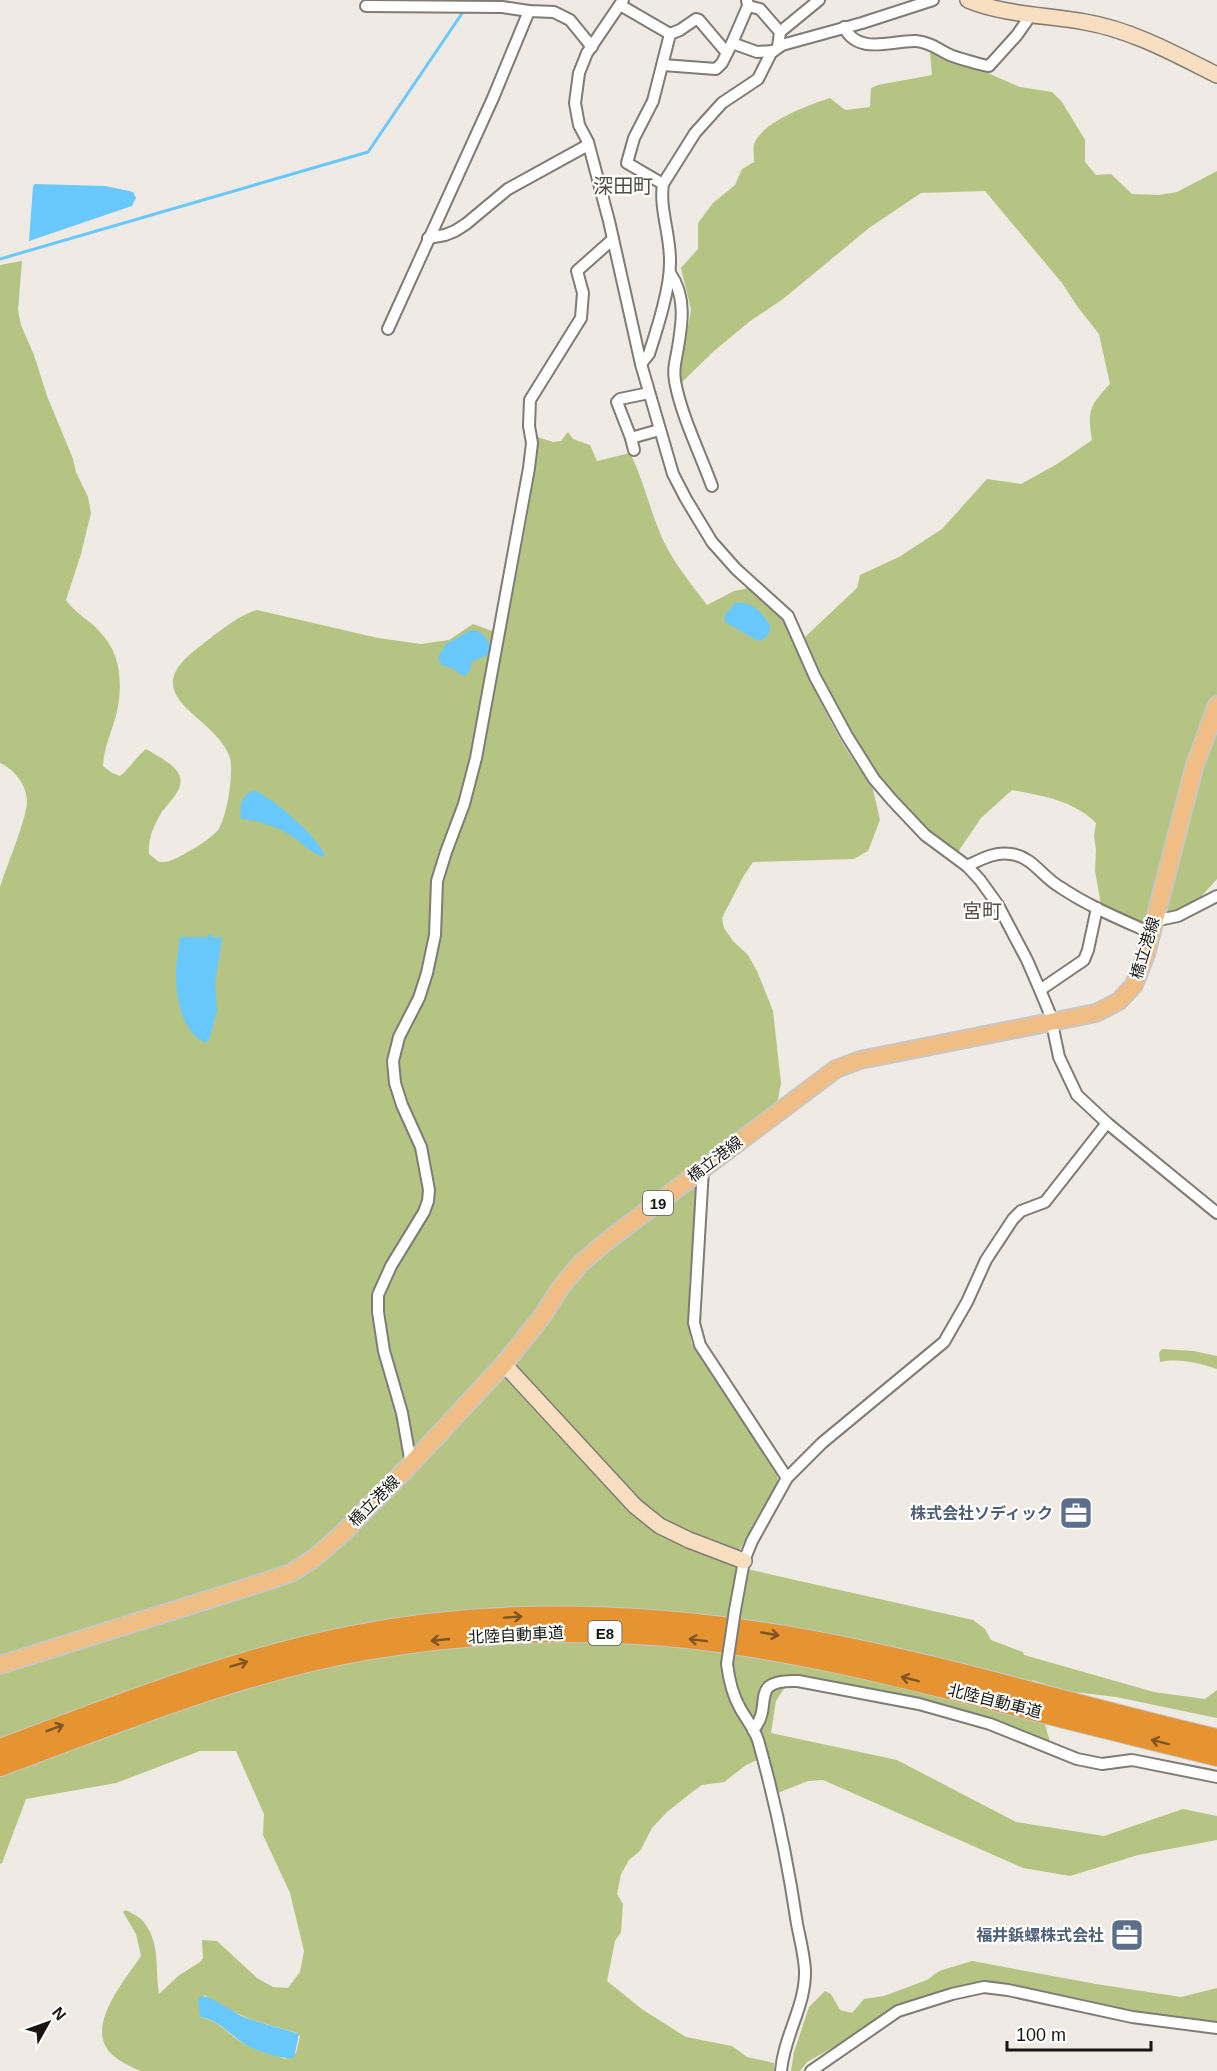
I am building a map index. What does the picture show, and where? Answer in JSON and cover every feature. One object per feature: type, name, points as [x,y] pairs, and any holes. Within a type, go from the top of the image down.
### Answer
[{"type":"highway","name":"北陸自動車道","points":[[0,1749],[153,1692],[234,1665],[303,1646],[356,1635],[471,1620],[580,1615],[699,1623],[811,1641],[923,1666],[1217,1739]]},
{"type":"highway","name":"北陸自動車道","points":[[0,1766],[174,1702],[307,1662],[364,1650],[474,1636],[587,1632],[697,1639],[805,1656],[876,1671],[1217,1756]]},
{"type":"main road","name":"橋立港線","points":[[0,1665],[291,1573],[313,1559],[342,1534],[411,1464],[504,1364],[580,1264],[607,1240],[836,1069],[860,1060],[1096,1013],[1119,1001],[1134,985],[1146,954],[1194,768],[1217,705]]},
{"type":"street","points":[[641,364],[649,354],[670,273],[663,184],[695,133],[722,103],[758,79],[776,49],[780,32],[819,0]]},
{"type":"street","points":[[933,0],[793,41],[776,49],[757,52],[729,48],[696,19],[680,30],[670,33],[621,2],[592,46],[579,73],[575,103],[579,125],[588,145],[613,239],[641,364],[659,430],[673,474],[686,499],[712,542],[736,569],[788,616],[815,677],[861,761],[892,800],[925,835],[967,866],[980,880],[1007,919],[1040,990],[1052,1022],[1059,1057],[1077,1095],[1107,1123],[1217,1213]]},
{"type":"street","points":[[968,0],[1031,15],[1086,22],[1125,32],[1217,75]]},
{"type":"street","points":[[663,65],[716,69],[729,48],[747,3],[760,9],[780,32]]},
{"type":"street","points":[[366,6],[457,4],[547,11],[565,16],[592,46]]},
{"type":"street","points":[[388,329],[493,98],[529,11]]},
{"type":"street","points":[[844,27],[852,38],[866,44],[918,41],[934,46],[951,56],[989,66],[1017,35],[1031,15]]},
{"type":"street","points":[[663,184],[627,163],[634,138],[653,101],[670,33]]},
{"type":"street","points":[[428,238],[455,231],[508,189],[588,145]]},
{"type":"street","points":[[411,1464],[402,1413],[384,1352],[378,1295],[391,1266],[424,1212],[429,1190],[422,1147],[402,1105],[395,1083],[393,1068],[395,1052],[399,1037],[419,998],[427,973],[435,935],[437,881],[464,804],[476,758],[530,468],[532,443],[529,426],[530,400],[581,318],[583,292],[577,271],[613,239]]},
{"type":"street","points":[[670,273],[677,283],[682,310],[674,369],[675,381],[712,486]]},
{"type":"street","points":[[634,450],[632,438],[618,402],[620,399],[649,393]]},
{"type":"street","points":[[632,438],[659,430]]},
{"type":"street","points":[[967,866],[993,855],[1013,854],[1032,863],[1058,887],[1097,908],[1153,927],[1217,896]]},
{"type":"street","points":[[1040,990],[1084,960],[1097,908]]},
{"type":"street","points":[[781,2071],[782,2053],[797,2018],[805,1991],[805,1967],[793,1894],[757,1737],[730,1686],[727,1665],[744,1561],[752,1541],[787,1478],[822,1443],[944,1342],[986,1260],[1013,1219],[1021,1211],[1045,1202],[1107,1123]]},
{"type":"street","points":[[703,1169],[694,1323],[700,1345],[787,1478]]},
{"type":"street","points":[[504,1364],[635,1506],[660,1526],[679,1536],[744,1561]]},
{"type":"street","points":[[753,1730],[758,1725],[766,1690],[770,1684],[781,1680],[804,1682],[919,1704],[990,1725],[1077,1759],[1102,1764],[1132,1760],[1217,1777]]},
{"type":"street","points":[[811,2071],[898,2011],[952,1994],[984,1987],[1008,1990],[1132,2017],[1217,2028]]},
{"type":"green space","points":[[937,52],[1020,87],[1052,92],[1062,102],[1085,140],[1085,162],[1096,175],[1111,174],[1132,194],[1159,195],[1177,192],[1217,171],[1217,879],[1198,900],[1144,926],[1101,905],[1095,871],[1096,823],[1067,804],[1012,790],[981,818],[958,852],[931,832],[885,784],[866,756],[848,728],[805,637],[857,588],[860,575],[899,557],[942,529],[987,479],[1021,484],[1057,464],[1092,440],[1090,415],[1094,403],[1110,384],[1099,334],[1062,283],[985,191],[921,193],[869,228],[783,299],[749,322],[681,383],[681,365],[691,310],[681,268],[698,249],[698,223],[713,203],[735,185],[742,169],[754,162],[754,144],[759,136],[776,121],[830,98],[845,110],[870,107],[871,88],[932,75],[930,53]]},
{"type":"green space","points":[[22,261],[18,310],[21,325],[76,472],[88,497],[91,513],[66,600],[100,632],[113,650],[117,661],[120,694],[103,766],[120,776],[146,749],[171,765],[180,777],[179,789],[160,815],[150,839],[149,854],[159,862],[169,861],[183,855],[218,830],[227,805],[230,784],[230,758],[222,743],[175,693],[173,680],[180,665],[227,626],[257,610],[378,638],[421,644],[449,640],[473,624],[503,635],[529,506],[535,463],[534,436],[553,442],[561,441],[568,432],[573,439],[590,445],[597,461],[630,453],[667,549],[707,605],[734,591],[749,588],[773,607],[788,627],[809,678],[844,746],[873,789],[880,820],[868,851],[854,859],[753,862],[722,918],[724,928],[733,941],[748,955],[757,971],[773,1011],[781,1083],[778,1099],[769,1111],[711,1155],[696,1219],[689,1285],[691,1342],[777,1472],[778,1483],[739,1551],[747,1569],[973,1620],[985,1629],[991,1640],[1023,1652],[1024,1655],[1154,1692],[1205,1699],[1217,1690],[1217,1718],[1116,1697],[1066,1691],[1032,1680],[1051,1745],[1014,1728],[791,1678],[776,1701],[771,1733],[897,1760],[1016,1822],[1104,1836],[1183,1809],[1217,1816],[1217,1840],[1138,1855],[1070,1876],[1023,1868],[823,1780],[808,1781],[775,1794],[766,1756],[746,1765],[724,1782],[702,1785],[691,1793],[667,1812],[652,1828],[640,1851],[629,1860],[621,1874],[617,1894],[623,1904],[621,1932],[615,1941],[607,1981],[643,2010],[686,2037],[732,2046],[747,2057],[774,2063],[774,2071],[140,2071],[121,2061],[109,2051],[102,2036],[106,2012],[112,1999],[141,1956],[136,1934],[123,1912],[126,1910],[142,1920],[152,1937],[155,1946],[159,1994],[178,1976],[200,1962],[203,1958],[202,1940],[217,1941],[257,1978],[273,1987],[288,1988],[300,1972],[304,1951],[290,1893],[263,1835],[264,1814],[236,1751],[200,1751],[116,1783],[26,1799],[0,1864],[0,887],[20,830],[27,800],[18,778],[0,763],[0,265]],"holes":[[[204,1995],[252,2020],[297,2033],[300,2036],[296,2053],[285,2059],[254,2048],[220,2025],[200,2017]]]},
{"type":"green space","points":[[1162,1349],[1194,1351],[1217,1356],[1217,1369],[1182,1361],[1160,1362],[1159,1353]]},
{"type":"green space","points":[[972,1961],[1181,1997],[1217,1988],[1217,2023],[1123,2012],[984,1984],[940,1991],[889,2010],[848,2039],[807,2062],[800,2071],[791,2071],[794,2052],[809,2007],[825,1991],[831,1994],[840,2010],[852,2013],[864,1999],[884,1996],[927,1980],[939,1971]]},
{"type":"water","points":[[35,184],[105,186],[133,192],[136,198],[132,206],[29,241]]},
{"type":"water","points":[[735,603],[752,606],[765,617],[771,627],[767,637],[758,641],[725,622],[724,616]]},
{"type":"water","points":[[471,630],[485,636],[491,651],[472,662],[470,670],[464,677],[452,668],[441,665],[438,657],[446,644]]},
{"type":"water","points":[[254,790],[295,819],[315,840],[325,857],[279,829],[260,822],[241,819],[242,802],[246,795]]},
{"type":"water","points":[[211,934],[212,937],[221,937],[222,940],[215,984],[217,1010],[210,1038],[206,1043],[197,1038],[185,1021],[178,999],[176,966],[180,937],[208,937]]},
{"type":"water","points":[[202,1996],[244,2017],[299,2034],[294,2058],[274,2056],[251,2047],[217,2023],[200,2017],[198,1999]]},
{"type":"waterway","points":[[0,259],[368,152],[465,9]]},
{"type":"place","name":"株式会社ソディック","points":[[1076,1513]]},
{"type":"place","name":"福井鋲螺株式会社","points":[[1127,1935]]},
{"type":"district","name":"深田町","points":[[623,186]]},
{"type":"district","name":"宮町","points":[[982,911]]}]
